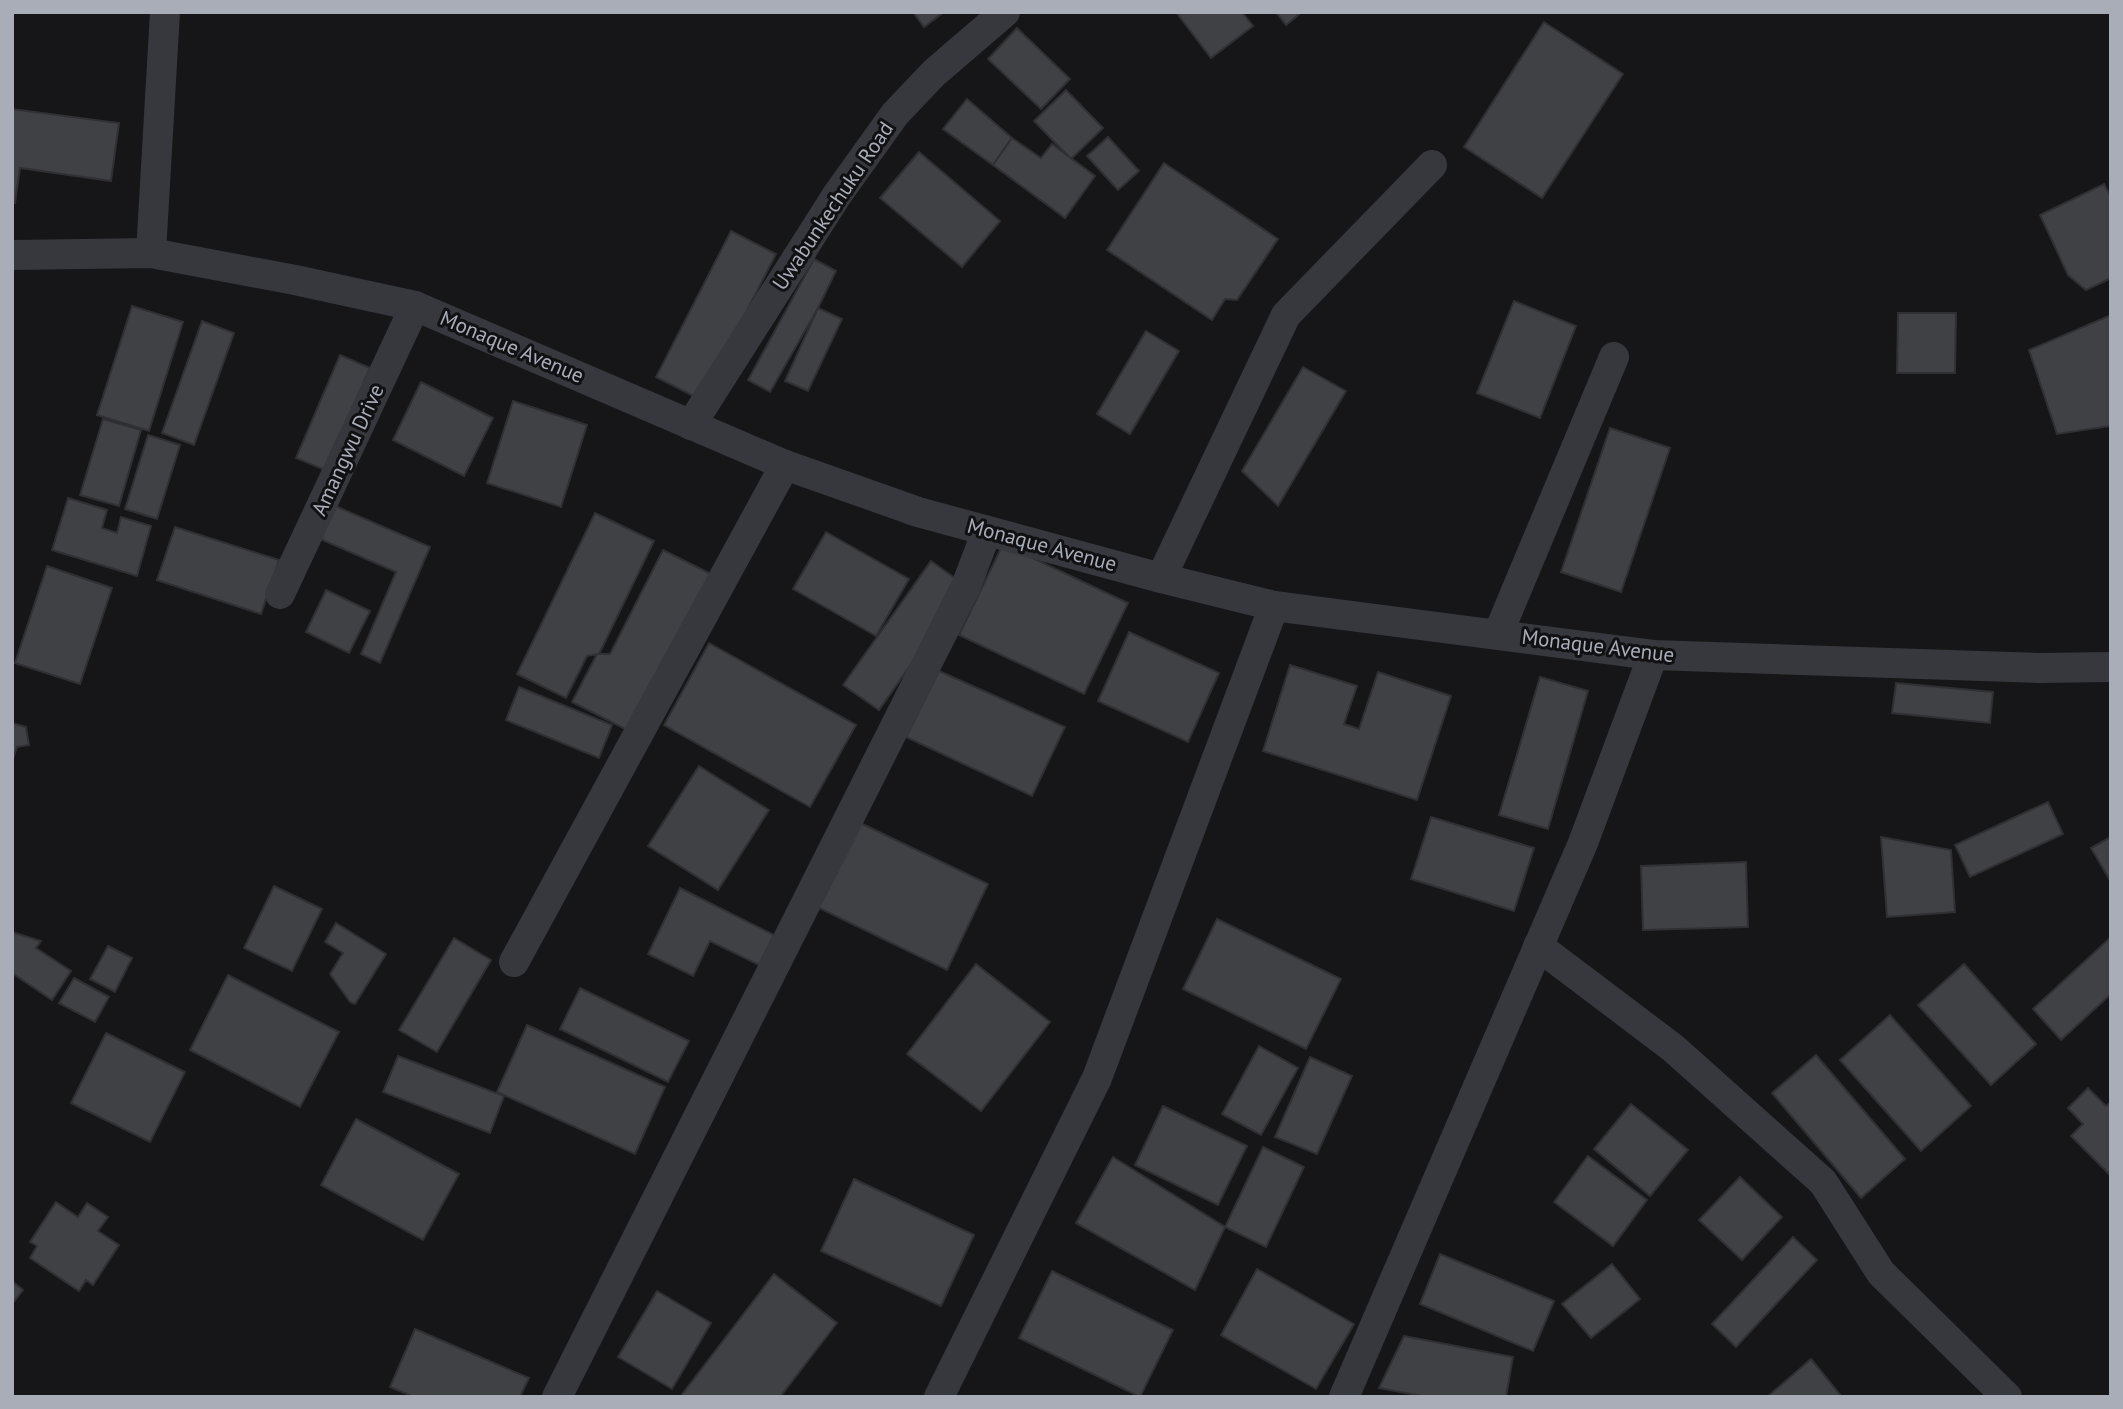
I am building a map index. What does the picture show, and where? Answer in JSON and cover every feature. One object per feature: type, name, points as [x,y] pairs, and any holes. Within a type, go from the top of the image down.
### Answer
[{"type":"street","points":[[151,253],[165,12]]},
{"type":"street","name":"Uwabunkechuku Road","points":[[691,425],[837,195],[895,114],[934,73],[1006,12]]},
{"type":"street","points":[[1161,578],[1286,315],[1433,165]]},
{"type":"street","name":"Monaque Avenue","points":[[12,255],[151,253],[415,306],[785,465],[918,512],[1274,606],[1653,655],[2025,668],[2111,667]]},
{"type":"street","name":"Amangwu Drive","points":[[280,594],[415,306]]},
{"type":"street","points":[[1498,634],[1614,357]]},
{"type":"street","points":[[514,962],[785,465]]},
{"type":"street","points":[[557,1397],[966,586],[987,531]]},
{"type":"street","points":[[939,1397],[1097,1079],[1274,606]]},
{"type":"street","points":[[1343,1397],[1583,843],[1653,655]]},
{"type":"street","points":[[1538,946],[1674,1048],[1823,1182],[1881,1273],[2007,1397]]},
{"type":"building","points":[[913,12],[944,12],[924,27]]},
{"type":"building","points":[[1176,12],[1242,12],[1253,26],[1211,58]]},
{"type":"building","points":[[1276,12],[1302,12],[1286,25]]},
{"type":"building","points":[[1544,22],[1623,74],[1542,198],[1464,147]]},
{"type":"building","points":[[1017,28],[1070,79],[1041,109],[988,59]]},
{"type":"building","points":[[1066,90],[1103,128],[1071,159],[1034,121]]},
{"type":"building","points":[[967,99],[1012,138],[993,165],[943,129]]},
{"type":"building","points":[[12,109],[119,123],[111,181],[20,168],[15,203],[12,203]]},
{"type":"building","points":[[1108,137],[1139,171],[1118,190],[1087,156]]},
{"type":"building","points":[[1012,138],[1041,158],[1052,144],[1095,176],[1065,218],[993,165]]},
{"type":"building","points":[[919,152],[1000,221],[962,267],[880,198]]},
{"type":"building","points":[[1164,163],[1278,239],[1237,300],[1225,299],[1212,320],[1107,250]]},
{"type":"building","points":[[2104,184],[2111,197],[2111,278],[2086,290],[2068,275],[2040,215]]},
{"type":"building","points":[[731,231],[776,254],[701,400],[656,377]]},
{"type":"building","points":[[814,259],[836,271],[770,392],[748,380]]},
{"type":"building","points":[[1514,301],[1576,326],[1540,418],[1477,393]]},
{"type":"building","points":[[132,306],[183,322],[149,431],[97,415]]},
{"type":"building","points":[[818,308],[842,319],[808,391],[785,381]]},
{"type":"building","points":[[1898,313],[1956,313],[1955,373],[1897,373]]},
{"type":"building","points":[[2111,315],[2111,426],[2057,434],[2029,350]]},
{"type":"building","points":[[202,321],[234,333],[194,445],[162,433]]},
{"type":"building","points":[[1146,331],[1179,351],[1130,434],[1097,414]]},
{"type":"building","points":[[340,355],[370,368],[325,470],[296,458]]},
{"type":"building","points":[[1303,367],[1346,391],[1278,506],[1242,471]]},
{"type":"building","points":[[421,382],[493,418],[464,476],[393,440]]},
{"type":"building","points":[[513,401],[587,425],[561,507],[487,483]]},
{"type":"building","points":[[103,419],[141,430],[119,506],[80,495]]},
{"type":"building","points":[[1610,428],[1670,448],[1621,592],[1561,572]]},
{"type":"building","points":[[148,435],[180,445],[157,519],[125,509]]},
{"type":"building","points":[[68,498],[107,510],[102,528],[117,533],[121,517],[151,526],[137,576],[52,550]]},
{"type":"building","points":[[333,505],[430,547],[380,663],[361,654],[396,572],[318,538]]},
{"type":"building","points":[[595,513],[654,541],[599,654],[587,656],[566,698],[517,674]]},
{"type":"building","points":[[175,527],[279,560],[261,614],[157,580]]},
{"type":"building","points":[[826,532],[909,579],[876,636],[793,589]]},
{"type":"building","points":[[1003,544],[1128,603],[1084,694],[959,635]]},
{"type":"building","points":[[663,550],[711,574],[631,732],[572,702],[597,654],[610,654]]},
{"type":"building","points":[[931,561],[966,586],[879,710],[843,685]]},
{"type":"building","points":[[47,566],[112,588],[80,684],[15,663]]},
{"type":"building","points":[[326,590],[370,611],[349,653],[306,632]]},
{"type":"building","points":[[1129,632],[1219,673],[1188,742],[1098,701]]},
{"type":"building","points":[[709,643],[856,725],[810,807],[664,725]]},
{"type":"building","points":[[1290,665],[1357,686],[1344,724],[1359,729],[1378,672],[1451,696],[1417,800],[1263,751]]},
{"type":"building","points":[[939,671],[1065,727],[1032,796],[906,737]]},
{"type":"building","points":[[1540,677],[1588,691],[1548,829],[1499,815]]},
{"type":"building","points":[[1896,683],[1993,692],[1990,723],[1892,713]]},
{"type":"building","points":[[519,687],[612,725],[599,758],[506,720]]},
{"type":"building","points":[[12,723],[26,727],[29,745],[17,747],[12,762]]},
{"type":"building","points":[[699,766],[769,810],[718,890],[648,846]]},
{"type":"building","points":[[2048,802],[2063,834],[1970,877],[1955,845]]},
{"type":"building","points":[[1431,817],[1534,848],[1514,911],[1411,879]]},
{"type":"building","points":[[854,820],[988,884],[947,970],[813,905]]},
{"type":"building","points":[[1881,837],[1951,850],[1955,912],[1887,917]]},
{"type":"building","points":[[2111,837],[2111,882],[2091,848]]},
{"type":"building","points":[[1746,862],[1748,927],[1643,930],[1641,866]]},
{"type":"building","points":[[274,886],[322,909],[292,971],[244,948]]},
{"type":"building","points":[[680,888],[774,935],[759,965],[710,941],[693,976],[648,954]]},
{"type":"building","points":[[1217,919],[1341,979],[1306,1049],[1183,989]]},
{"type":"building","points":[[336,923],[386,954],[355,1004],[350,1002],[330,974],[343,953],[325,942]]},
{"type":"building","points":[[12,932],[41,941],[36,948],[71,971],[52,1000],[12,973]]},
{"type":"building","points":[[2111,937],[2111,994],[2061,1040],[2033,1009]]},
{"type":"building","points":[[454,938],[491,960],[437,1052],[399,1030]]},
{"type":"building","points":[[108,946],[132,958],[115,992],[90,979]]},
{"type":"building","points":[[976,964],[1050,1022],[981,1111],[907,1054]]},
{"type":"building","points":[[1964,964],[2036,1044],[1991,1085],[1918,1005]]},
{"type":"building","points":[[228,975],[339,1032],[300,1107],[190,1050]]},
{"type":"building","points":[[74,978],[109,997],[95,1022],[59,1003]]},
{"type":"building","points":[[580,988],[689,1041],[668,1082],[560,1029]]},
{"type":"building","points":[[1890,1015],[1971,1106],[1921,1151],[1840,1060]]},
{"type":"building","points":[[527,1025],[665,1087],[635,1154],[497,1092]]},
{"type":"building","points":[[106,1033],[185,1072],[150,1142],[71,1103]]},
{"type":"building","points":[[1259,1046],[1298,1068],[1261,1135],[1222,1114]]},
{"type":"building","points":[[1816,1055],[1905,1159],[1861,1198],[1772,1093]]},
{"type":"building","points":[[398,1056],[504,1096],[490,1133],[383,1092]]},
{"type":"building","points":[[1310,1057],[1352,1076],[1317,1154],[1275,1137]]},
{"type":"building","points":[[2088,1088],[2106,1106],[2111,1102],[2111,1176],[2071,1136],[2083,1124],[2068,1108]]},
{"type":"building","points":[[1631,1104],[1688,1150],[1650,1196],[1594,1149]]},
{"type":"building","points":[[1163,1106],[1247,1146],[1218,1205],[1135,1165]]},
{"type":"building","points":[[356,1119],[459,1174],[423,1240],[321,1185]]},
{"type":"building","points":[[1263,1147],[1304,1167],[1266,1247],[1225,1227]]},
{"type":"building","points":[[1588,1156],[1647,1200],[1613,1246],[1554,1202]]},
{"type":"building","points":[[1113,1157],[1225,1227],[1195,1290],[1076,1223]]},
{"type":"building","points":[[1740,1177],[1782,1217],[1742,1260],[1699,1220]]},
{"type":"building","points":[[854,1179],[974,1235],[941,1306],[821,1251]]},
{"type":"building","points":[[56,1202],[78,1217],[87,1203],[108,1217],[98,1231],[119,1245],[93,1285],[86,1280],[79,1291],[30,1258],[37,1246],[30,1242]]},
{"type":"building","points":[[1793,1237],[1817,1260],[1736,1347],[1712,1324]]},
{"type":"building","points":[[1440,1254],[1554,1301],[1533,1351],[1420,1304]]},
{"type":"building","points":[[1612,1264],[1640,1299],[1591,1338],[1562,1304]]},
{"type":"building","points":[[1257,1269],[1354,1324],[1316,1389],[1221,1335]]},
{"type":"building","points":[[1052,1271],[1173,1330],[1140,1397],[1019,1338]]},
{"type":"building","points":[[774,1274],[837,1323],[780,1397],[680,1397]]},
{"type":"building","points":[[12,1281],[23,1290],[12,1304]]},
{"type":"building","points":[[657,1291],[711,1323],[672,1389],[618,1357]]},
{"type":"building","points":[[415,1329],[529,1378],[520,1397],[414,1397],[390,1387]]},
{"type":"building","points":[[1404,1336],[1513,1357],[1506,1397],[1427,1397],[1379,1388]]},
{"type":"building","points":[[1811,1359],[1842,1397],[1767,1397]]}]
